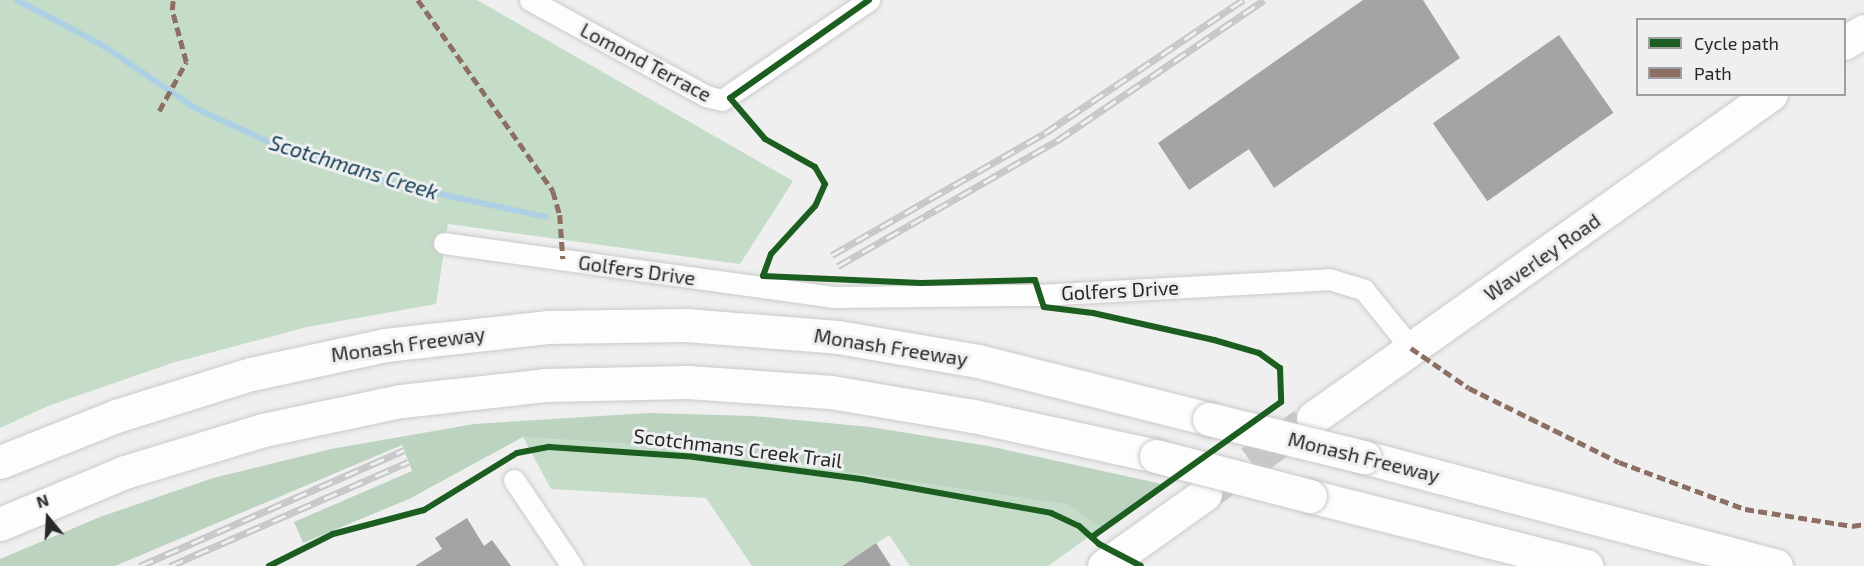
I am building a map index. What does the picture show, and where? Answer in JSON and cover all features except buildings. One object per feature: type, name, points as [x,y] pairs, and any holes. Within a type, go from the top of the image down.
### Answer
[{"type":"main road","points":[[1846,42],[1864,31]]},
{"type":"main road","name":"Waverley Road","points":[[1313,418],[1768,96]]},
{"type":"main road","name":"Monash Freeway","points":[[0,462],[128,412],[251,374],[385,345],[547,327],[686,325],[838,337],[978,361],[1364,458],[1776,566]]},
{"type":"main road","points":[[0,524],[125,472],[263,430],[401,401],[545,385],[688,382],[831,392],[973,416],[1156,456],[1586,566]]},
{"type":"main road","points":[[1104,566],[1205,494]]},
{"type":"street","name":"Lomond Terrace","points":[[530,0],[715,100],[730,98],[869,0]]},
{"type":"street","name":"Golfers Drive","points":[[444,243],[833,297],[1038,295],[1329,279],[1364,290],[1411,348]]},
{"type":"street","points":[[514,480],[572,566]]},
{"type":"green space","points":[[0,0],[477,0],[793,181],[740,264],[448,224],[436,304],[307,327],[172,363],[48,406],[0,428]]},
{"type":"green space","points":[[648,413],[753,416],[870,427],[988,446],[1162,484],[1101,528],[1069,505],[687,448],[523,437],[409,499],[303,543],[294,522],[412,471],[402,445],[115,566],[0,566],[0,559],[100,517],[213,478],[331,449],[474,424]]},
{"type":"green space","points":[[523,437],[687,448],[1069,505],[1101,528],[1048,566],[910,566],[889,535],[841,566],[752,566],[706,498],[551,489]]},
{"type":"waterway","name":"Scotchmans Creek","points":[[17,0],[102,45],[195,108],[282,148],[402,186],[546,217]]},
{"type":"tunnel","points":[[1211,490],[1304,424]]},
{"type":"railway","points":[[832,255],[1045,133],[1243,0]]},
{"type":"railway","points":[[838,266],[1058,140],[1264,0]]},
{"type":"railway","points":[[140,566],[404,450]]},
{"type":"railway","points":[[170,566],[408,462]]},
{"type":"marked path","points":[[159,111],[186,62],[172,10],[173,0]]},
{"type":"marked path","points":[[418,0],[553,191],[560,215],[563,259]]},
{"type":"marked path","points":[[1411,348],[1469,388],[1619,462],[1745,509],[1852,526],[1864,524]]},
{"type":"cycle path","points":[[869,0],[730,98],[765,139],[815,167],[825,184],[815,206],[771,254],[763,276],[921,283],[1035,280],[1044,307],[1093,313],[1214,340],[1259,353],[1280,368],[1281,402],[1092,537]]},
{"type":"cycle path","name":"Scotchmans Creek Trail","points":[[269,566],[333,534],[424,510],[517,453],[549,447],[694,457],[861,479],[1051,513],[1079,526],[1099,544],[1141,566]]}]
